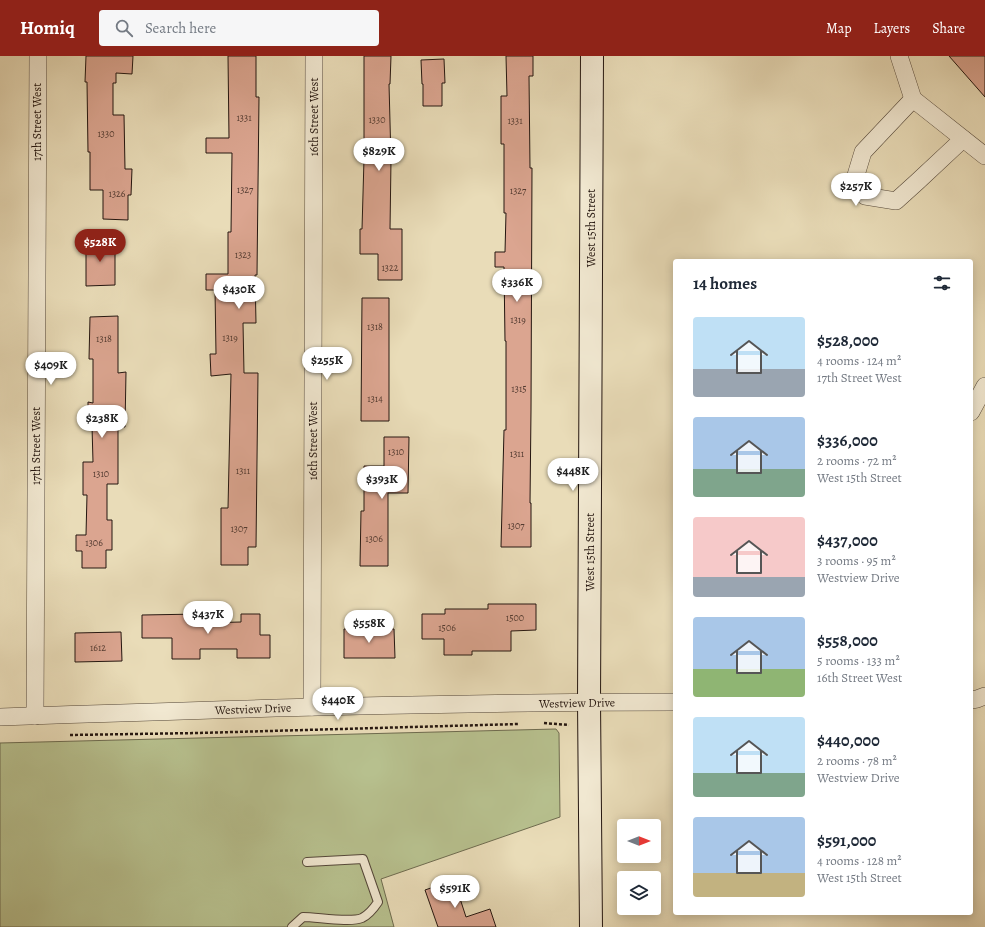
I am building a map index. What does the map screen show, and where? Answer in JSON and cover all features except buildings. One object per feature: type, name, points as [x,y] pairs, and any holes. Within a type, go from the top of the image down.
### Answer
[{"type":"street","name":"17th Street West","points":[[35,716],[38,56]]},
{"type":"street","name":"16th Street West","points":[[312,707],[314,56]]},
{"type":"street","name":"West 15th Street","points":[[591,927],[589,702],[592,56]]},
{"type":"street","points":[[899,56],[913,99],[985,156]]},
{"type":"street","points":[[913,99],[863,152],[856,175],[865,196],[896,201],[963,139]]},
{"type":"street","points":[[973,408],[985,386]]},
{"type":"street","points":[[973,700],[977,700],[985,696]]},
{"type":"street","name":"Westview Drive","points":[[0,717],[312,707],[673,702]]},
{"type":"lane","points":[[292,927],[303,917],[346,920],[362,918],[373,909],[378,902],[364,859],[307,862]]},
{"type":"path","points":[[63,735],[198,733],[524,723]]},
{"type":"path","points":[[540,723],[590,726]]},
{"type":"green space","points":[[556,729],[559,733],[560,817],[381,879],[394,927],[0,927],[0,743]]}]
